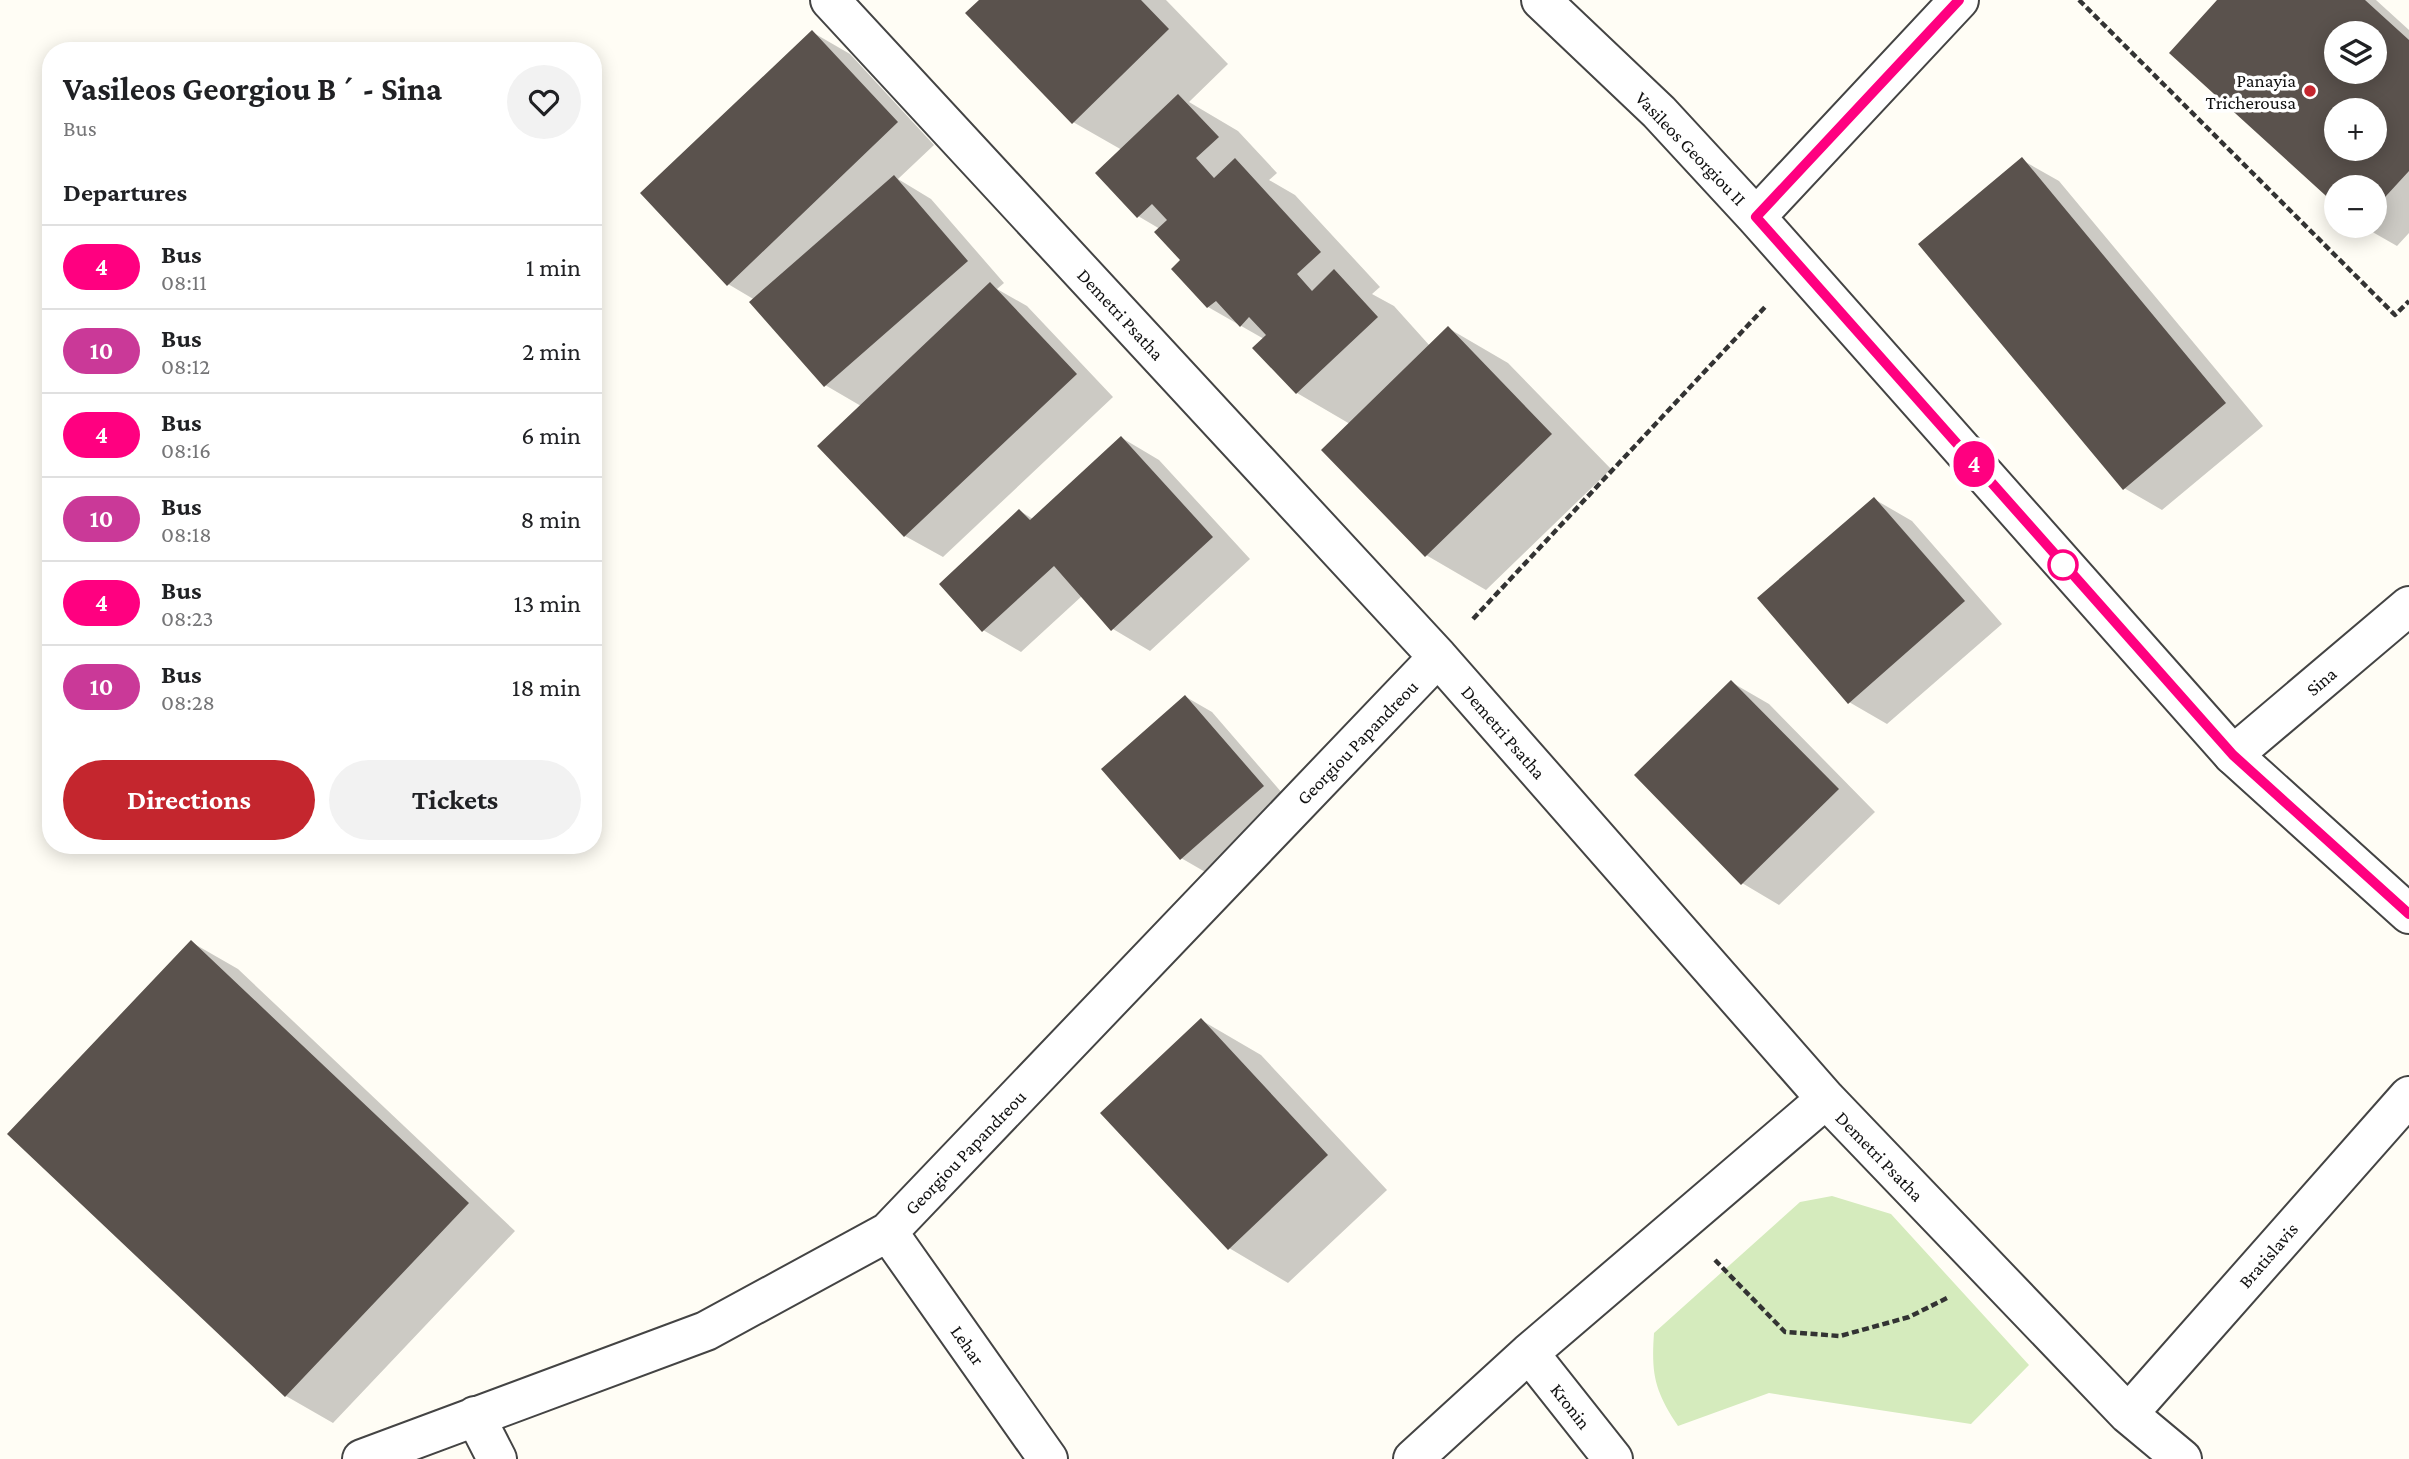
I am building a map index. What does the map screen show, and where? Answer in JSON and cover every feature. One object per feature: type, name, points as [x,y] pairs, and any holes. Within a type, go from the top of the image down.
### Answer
[{"type":"street","name":"Demetri Psatha","points":[[830,0],[1438,657],[1826,1099],[2128,1414],[2182,1459]]},
{"type":"street","name":"Vasileos Georgiou II","points":[[1541,0],[1659,112],[1756,217],[2233,755],[2409,915]]},
{"type":"street","points":[[1756,217],[1959,0]]},
{"type":"street","name":"Sina","points":[[2233,755],[2409,606]]},
{"type":"street","name":"Georgiou Papandreou","points":[[362,1459],[706,1331],[888,1232],[1438,657]]},
{"type":"street","name":"Bratislavis","points":[[2128,1414],[2409,1096]]},
{"type":"street","points":[[1413,1459],[1529,1353],[1826,1099]]},
{"type":"street","name":"Lehar","points":[[888,1232],[1048,1459]]},
{"type":"street","name":"Kronin","points":[[1529,1353],[1613,1459]]},
{"type":"street","points":[[475,1416],[496,1459]]},
{"type":"path","points":[[2079,0],[2395,315],[2409,301]]},
{"type":"path","points":[[1438,657],[1767,305]]},
{"type":"path","points":[[1718,1263],[1785,1332],[1840,1336],[1909,1317],[1956,1293]]},
{"type":"green space","points":[[1832,1196],[1891,1214],[2029,1365],[1971,1424],[1769,1393],[1678,1426],[1664,1403],[1656,1382],[1653,1360],[1654,1333],[1800,1202]]},
{"type":"building","points":[[979,0],[1141,0],[1169,29],[1072,124],[965,13]]},
{"type":"building","name":"Panayia Tricherousa","points":[[2217,0],[2365,0],[2409,40],[2409,171],[2387,195],[2387,175],[2324,175],[2324,194],[2169,53]]},
{"type":"building","points":[[812,30],[898,122],[727,286],[640,193]]},
{"type":"building","points":[[1178,94],[1219,137],[1196,158],[1214,178],[1235,158],[1321,252],[1297,274],[1312,291],[1334,269],[1378,317],[1296,394],[1252,348],[1266,335],[1249,317],[1240,327],[1216,301],[1207,308],[1171,269],[1180,260],[1154,232],[1167,220],[1152,204],[1137,218],[1095,173]]},
{"type":"building","points":[[2022,157],[2226,403],[2123,490],[1918,244]]},
{"type":"building","points":[[894,175],[968,261],[824,387],[749,302]]},
{"type":"building","points":[[990,282],[1077,374],[904,537],[817,446]]},
{"type":"building","points":[[1448,326],[1552,434],[1425,557],[1321,450]]},
{"type":"building","points":[[1121,436],[1213,537],[1111,631],[1054,566],[982,632],[939,584],[1019,509],[1030,520]]},
{"type":"building","points":[[1874,497],[1965,601],[1848,704],[1757,598]]},
{"type":"building","points":[[1731,680],[1839,789],[1741,885],[1634,775]]},
{"type":"building","points":[[1185,695],[1264,786],[1180,860],[1101,769]]},
{"type":"building","points":[[191,940],[469,1203],[285,1397],[7,1134]]},
{"type":"building","points":[[1201,1018],[1328,1155],[1228,1250],[1100,1113]]},
{"type":"bus line","name":"4","points":[[1959,0],[1756,217],[2233,755],[2409,914]]},
{"type":"place","name":"Panayia Tricherousa","points":[[2310,91]]}]
